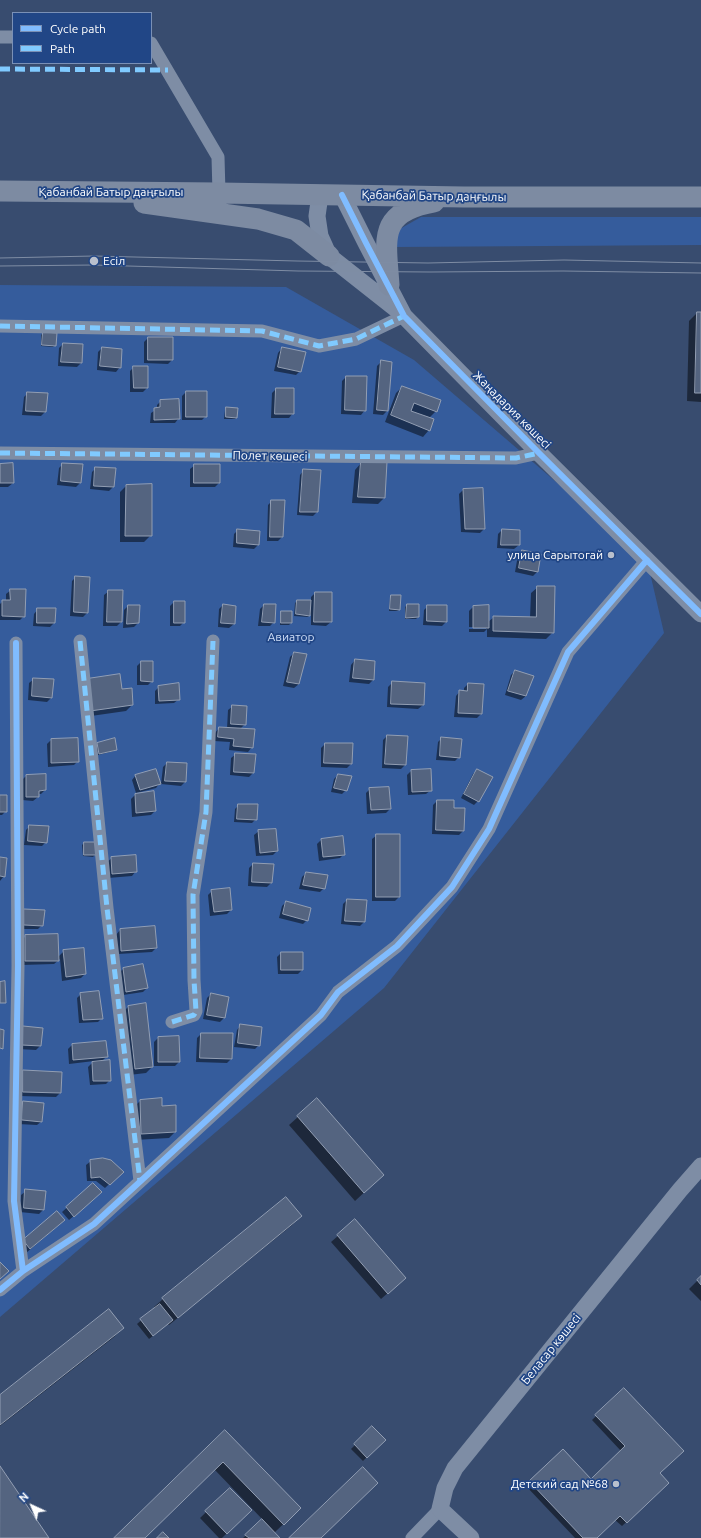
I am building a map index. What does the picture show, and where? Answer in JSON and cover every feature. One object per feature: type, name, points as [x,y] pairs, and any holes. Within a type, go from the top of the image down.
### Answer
[{"type":"main road","name":"Қабанбай Батыр даңғылы","points":[[0,191],[464,197],[701,197]]},
{"type":"main road","points":[[42,192],[160,205],[258,219],[296,230],[329,256]]},
{"type":"main road","points":[[389,285],[386,238],[389,228],[394,220],[416,205],[464,197]]},
{"type":"street","points":[[0,37],[12,37]]},
{"type":"street","points":[[152,45],[218,157],[219,193]]},
{"type":"street","points":[[0,326],[262,331],[320,346],[356,339],[404,316],[329,256],[320,236],[317,216],[320,195]]},
{"type":"street","name":"Жаңадария көшесі","points":[[342,195],[404,316],[701,614]]},
{"type":"street","name":"Полет көшесі","points":[[0,453],[516,458],[539,453]]},
{"type":"street","points":[[0,1290],[23,1271],[94,1224],[321,1015],[338,992],[397,946],[452,887],[489,829],[568,652],[647,560]]},
{"type":"street","points":[[80,641],[107,908],[140,1181]]},
{"type":"street","points":[[172,1022],[194,1015],[196,1012],[193,895],[206,812],[213,641]]},
{"type":"street","points":[[16,644],[18,966],[14,1201],[23,1271]]},
{"type":"street","name":"Беласар көшесі","points":[[440,1509],[445,1488],[455,1468],[701,1166]]},
{"type":"street","points":[[412,1538],[440,1509],[471,1538]]},
{"type":"green space","points":[[421,217],[701,217],[701,245],[393,247],[398,230]]},
{"type":"green space","name":"Авиатор","points":[[0,285],[286,287],[414,360],[647,560],[664,633],[384,988],[0,1317]]},
{"type":"building","points":[[697,312],[701,312],[701,393],[695,393]]},
{"type":"building","points":[[43,332],[57,333],[56,346],[42,345]]},
{"type":"building","points":[[148,337],[173,337],[173,360],[148,360]]},
{"type":"building","points":[[63,343],[83,344],[82,363],[61,362]]},
{"type":"building","points":[[102,347],[122,349],[121,368],[100,366]]},
{"type":"building","points":[[282,347],[306,352],[301,372],[278,367]]},
{"type":"building","points":[[381,360],[392,362],[388,411],[377,410]]},
{"type":"building","points":[[133,366],[148,366],[148,388],[134,388]]},
{"type":"building","points":[[346,376],[367,376],[366,411],[345,410]]},
{"type":"building","points":[[402,386],[441,400],[437,412],[414,403],[411,411],[434,419],[430,431],[391,415]]},
{"type":"building","points":[[276,388],[294,388],[294,414],[275,414]]},
{"type":"building","points":[[186,391],[207,391],[207,417],[186,417]]},
{"type":"building","points":[[27,392],[48,393],[46,412],[26,411]]},
{"type":"building","points":[[179,399],[180,419],[154,420],[154,408],[160,407],[160,400]]},
{"type":"building","points":[[226,407],[238,408],[237,418],[226,417]]},
{"type":"building","points":[[361,462],[387,462],[385,498],[358,497]]},
{"type":"building","points":[[13,463],[14,483],[0,483],[0,464]]},
{"type":"building","points":[[62,463],[83,464],[81,483],[61,481]]},
{"type":"building","points":[[194,464],[220,464],[220,483],[194,483]]},
{"type":"building","points":[[95,467],[116,468],[114,487],[94,486]]},
{"type":"building","points":[[303,469],[321,470],[318,512],[300,512]]},
{"type":"building","points":[[152,484],[152,536],[125,536],[126,485]]},
{"type":"building","points":[[483,488],[485,529],[465,529],[463,489]]},
{"type":"building","points":[[271,500],[285,500],[283,537],[270,537]]},
{"type":"building","points":[[237,529],[260,531],[259,545],[237,543]]},
{"type":"building","points":[[502,529],[520,530],[520,545],[501,545]]},
{"type":"building","points":[[522,550],[541,554],[538,572],[519,568]]},
{"type":"building","points":[[75,576],[90,577],[88,613],[74,612]]},
{"type":"building","points":[[537,586],[555,586],[554,633],[493,631],[493,616],[536,617]]},
{"type":"building","points":[[10,589],[26,589],[25,617],[2,616],[2,600],[10,600]]},
{"type":"building","points":[[108,590],[123,590],[122,622],[107,622]]},
{"type":"building","points":[[315,592],[332,592],[332,622],[314,622]]},
{"type":"building","points":[[391,595],[401,595],[400,610],[390,609]]},
{"type":"building","points":[[297,600],[311,600],[310,616],[296,614]]},
{"type":"building","points":[[174,601],[185,601],[185,623],[174,623]]},
{"type":"building","points":[[223,604],[236,606],[235,624],[221,623]]},
{"type":"building","points":[[264,604],[276,604],[275,623],[262,622]]},
{"type":"building","points":[[407,604],[419,604],[419,617],[406,618]]},
{"type":"building","points":[[128,605],[140,605],[139,623],[127,624]]},
{"type":"building","points":[[427,605],[447,605],[447,622],[427,621]]},
{"type":"building","points":[[489,605],[489,628],[473,628],[473,606]]},
{"type":"building","points":[[37,608],[56,608],[55,623],[37,623]]},
{"type":"building","points":[[281,611],[292,611],[292,623],[281,623]]},
{"type":"building","points":[[294,652],[307,654],[299,684],[287,682]]},
{"type":"building","points":[[355,659],[375,661],[374,680],[353,678]]},
{"type":"building","points":[[141,661],[153,661],[153,682],[141,681]]},
{"type":"building","points":[[515,670],[534,676],[526,696],[508,691]]},
{"type":"building","points":[[120,674],[122,689],[132,688],[133,705],[90,711],[87,679]]},
{"type":"building","points":[[33,678],[54,679],[52,698],[32,696]]},
{"type":"building","points":[[392,681],[425,683],[424,705],[391,704]]},
{"type":"building","points":[[179,683],[180,700],[159,701],[158,686]]},
{"type":"building","points":[[468,683],[484,684],[482,714],[458,713],[459,690],[467,691]]},
{"type":"building","points":[[232,705],[247,706],[246,725],[231,724]]},
{"type":"building","points":[[219,727],[255,729],[253,748],[233,746],[234,739],[218,737]]},
{"type":"building","points":[[387,735],[408,736],[406,765],[385,764]]},
{"type":"building","points":[[441,737],[462,739],[460,758],[440,756]]},
{"type":"building","points":[[78,738],[79,762],[51,763],[51,739]]},
{"type":"building","points":[[115,738],[117,750],[99,754],[97,743]]},
{"type":"building","points":[[325,743],[353,743],[352,764],[324,763]]},
{"type":"building","points":[[235,753],[256,754],[254,773],[234,772]]},
{"type":"building","points":[[167,762],[187,763],[186,782],[165,781]]},
{"type":"building","points":[[156,769],[161,784],[140,790],[135,775]]},
{"type":"building","points":[[431,769],[432,791],[412,792],[411,770]]},
{"type":"building","points":[[477,769],[493,777],[479,802],[464,794]]},
{"type":"building","points":[[46,774],[46,790],[39,791],[39,797],[26,797],[26,775]]},
{"type":"building","points":[[338,774],[352,776],[347,791],[334,788]]},
{"type":"building","points":[[389,787],[391,809],[371,810],[369,788]]},
{"type":"building","points":[[154,791],[156,811],[136,813],[135,794]]},
{"type":"building","points":[[0,795],[7,795],[7,812],[0,812]]},
{"type":"building","points":[[437,800],[454,800],[454,808],[465,808],[464,831],[436,830]]},
{"type":"building","points":[[238,804],[258,804],[257,820],[237,819]]},
{"type":"building","points":[[29,825],[49,826],[47,843],[28,841]]},
{"type":"building","points":[[276,829],[278,851],[260,853],[258,830]]},
{"type":"building","points":[[376,834],[400,834],[400,897],[376,897]]},
{"type":"building","points":[[343,836],[345,855],[323,857],[321,839]]},
{"type":"building","points":[[84,842],[96,842],[96,855],[84,855]]},
{"type":"building","points":[[136,855],[137,872],[112,874],[111,857]]},
{"type":"building","points":[[0,857],[7,858],[5,877],[0,876]]},
{"type":"building","points":[[253,863],[274,864],[272,883],[252,882]]},
{"type":"building","points":[[306,872],[328,875],[325,889],[303,885]]},
{"type":"building","points":[[230,888],[232,910],[214,912],[211,890]]},
{"type":"building","points":[[347,899],[367,900],[365,922],[345,921]]},
{"type":"building","points":[[286,901],[311,908],[308,921],[283,914]]},
{"type":"building","points":[[24,909],[45,910],[43,926],[24,925]]},
{"type":"building","points":[[155,926],[157,948],[121,951],[120,929]]},
{"type":"building","points":[[58,934],[59,961],[25,961],[25,935]]},
{"type":"building","points":[[84,948],[86,974],[66,977],[63,950]]},
{"type":"building","points":[[281,952],[303,952],[303,970],[281,970]]},
{"type":"building","points":[[143,964],[148,988],[126,992],[123,968]]},
{"type":"building","points":[[5,981],[6,1003],[0,1003],[0,982]]},
{"type":"building","points":[[99,991],[103,1019],[83,1020],[80,993]]},
{"type":"building","points":[[211,993],[229,997],[225,1018],[207,1015]]},
{"type":"building","points":[[146,1003],[153,1067],[135,1069],[128,1006]]},
{"type":"building","points":[[240,1024],[262,1027],[260,1046],[238,1043]]},
{"type":"building","points":[[23,1026],[43,1028],[41,1046],[21,1045]]},
{"type":"building","points":[[0,1029],[4,1030],[3,1049],[0,1048]]},
{"type":"building","points":[[201,1033],[233,1033],[232,1059],[200,1058]]},
{"type":"building","points":[[179,1036],[180,1062],[158,1062],[158,1037]]},
{"type":"building","points":[[106,1041],[108,1057],[73,1060],[72,1044]]},
{"type":"building","points":[[110,1060],[111,1081],[93,1081],[92,1062]]},
{"type":"building","points":[[23,1070],[62,1072],[61,1093],[23,1092]]},
{"type":"building","points":[[162,1098],[162,1106],[176,1105],[176,1132],[141,1134],[140,1100]]},
{"type":"building","points":[[317,1098],[384,1175],[364,1193],[297,1116]]},
{"type":"building","points":[[23,1101],[44,1103],[42,1122],[22,1120]]},
{"type":"building","points":[[103,1158],[111,1160],[124,1172],[110,1185],[100,1177],[91,1178],[90,1160]]},
{"type":"building","points":[[93,1183],[102,1192],[74,1217],[66,1207]]},
{"type":"building","points":[[25,1189],[46,1191],[44,1210],[24,1208]]},
{"type":"building","points":[[286,1197],[302,1216],[178,1318],[162,1298]]},
{"type":"building","points":[[57,1211],[65,1220],[30,1249],[23,1240]]},
{"type":"building","points":[[355,1219],[406,1278],[388,1294],[337,1235]]},
{"type":"building","points":[[0,1262],[9,1271],[0,1279]]},
{"type":"building","points":[[701,1276],[701,1285],[697,1280]]},
{"type":"building","points":[[160,1304],[173,1320],[153,1336],[140,1319]]},
{"type":"building","points":[[109,1309],[124,1328],[0,1425],[0,1395]]},
{"type":"building","points":[[624,1388],[684,1451],[660,1473],[669,1483],[627,1523],[620,1516],[597,1538],[583,1538],[529,1481],[563,1449],[591,1479],[625,1446],[595,1415]]},
{"type":"building","points":[[372,1426],[386,1440],[367,1458],[354,1444]]},
{"type":"building","points":[[225,1430],[301,1508],[284,1525],[223,1462],[145,1538],[114,1538]]},
{"type":"building","points":[[0,1466],[49,1538],[0,1538]]},
{"type":"building","points":[[363,1467],[378,1483],[321,1538],[289,1538]]},
{"type":"building","points":[[230,1488],[252,1510],[227,1534],[205,1511]]},
{"type":"building","points":[[262,1519],[280,1538],[249,1538],[245,1535]]},
{"type":"building","points":[[163,1532],[169,1538],[157,1538]]},
{"type":"tram line","points":[[0,258],[94,256],[428,263],[564,260],[701,263]]},
{"type":"tram line","points":[[0,266],[94,265],[298,271],[563,271],[701,273]]},
{"type":"marked path","points":[[0,69],[168,70]]},
{"type":"marked path","points":[[0,326],[262,331],[319,346],[356,339],[404,316]]},
{"type":"marked path","points":[[0,453],[516,458],[539,453]]},
{"type":"marked path","points":[[80,641],[107,908],[140,1181]]},
{"type":"marked path","points":[[172,1022],[194,1015],[196,1011],[193,895],[206,812],[213,641]]},
{"type":"cycle path","points":[[342,195],[404,316],[701,614]]},
{"type":"cycle path","points":[[0,1290],[23,1271],[94,1224],[321,1015],[338,992],[397,946],[452,887],[489,829],[568,652],[647,560]]},
{"type":"cycle path","points":[[16,643],[18,966],[14,1201],[23,1271]]},
{"type":"place","name":"Есіл","points":[[94,261]]},
{"type":"place","name":"улица Сарытогай","points":[[611,555]]},
{"type":"place","name":"Детский сад №68","points":[[616,1484]]}]
